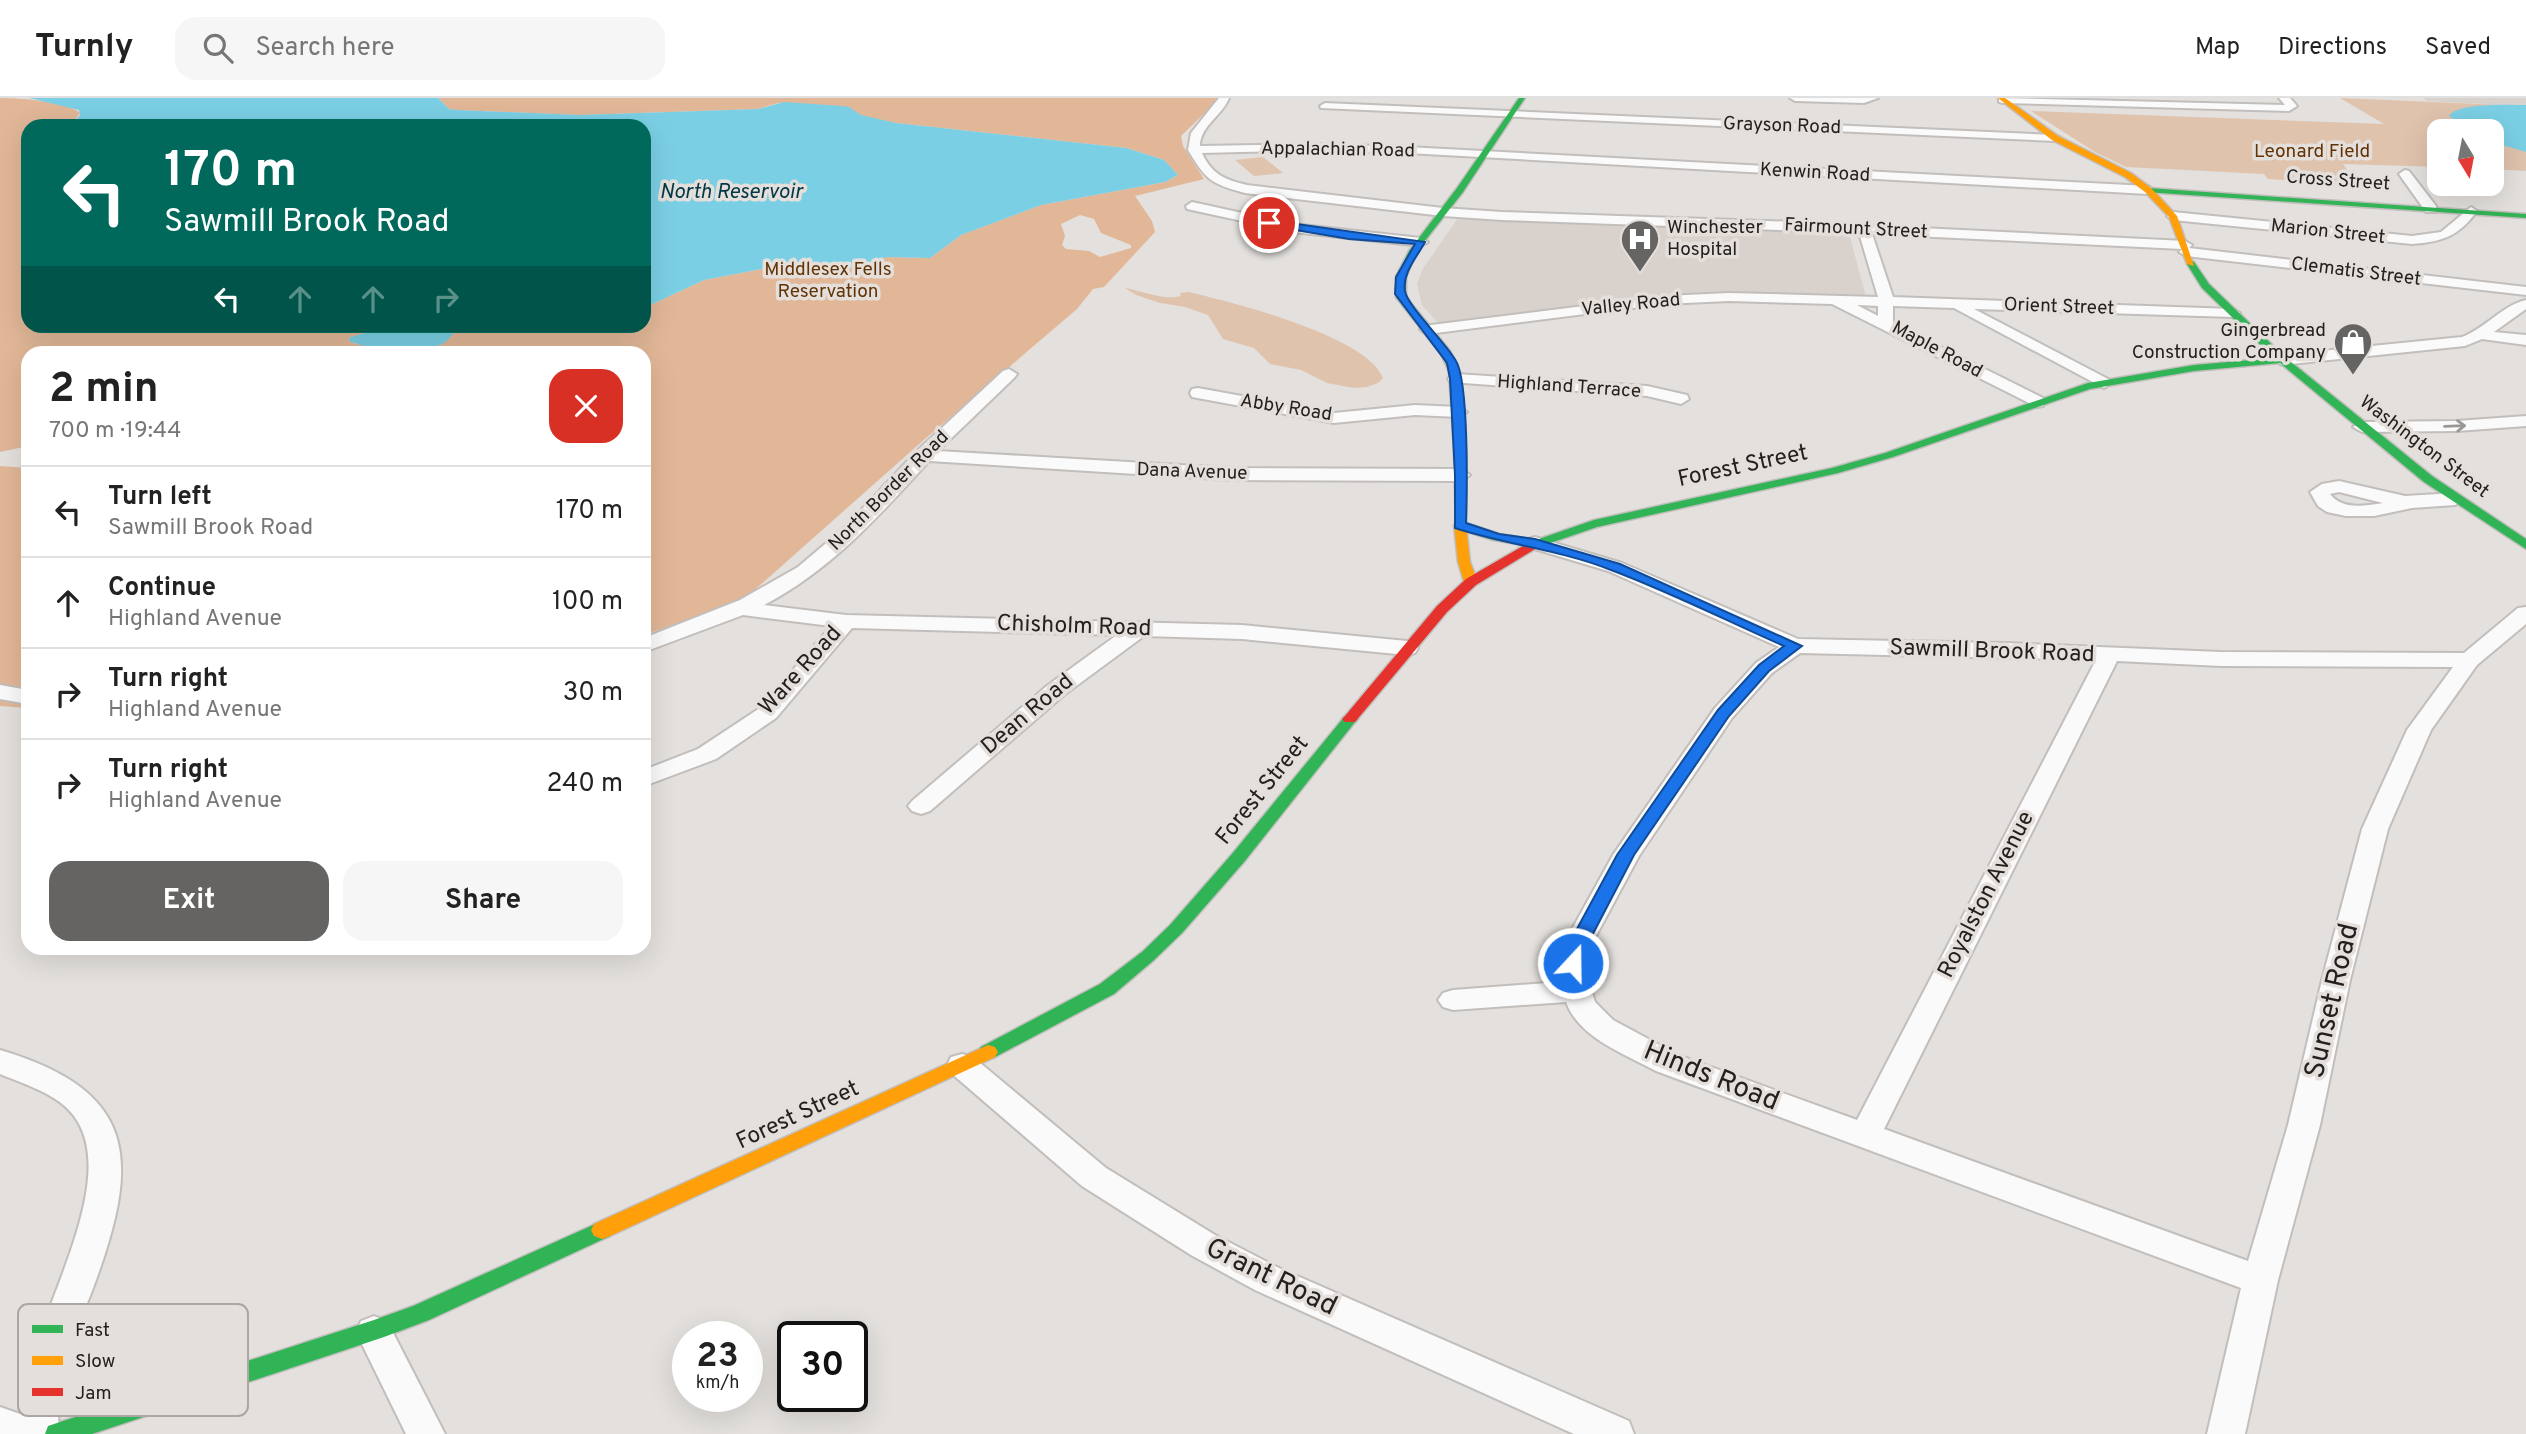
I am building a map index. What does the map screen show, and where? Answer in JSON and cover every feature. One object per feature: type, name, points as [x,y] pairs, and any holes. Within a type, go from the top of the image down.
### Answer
[{"type":"main road","points":[[1471,582],[1464,562],[1460,525],[1461,475],[1456,379],[1452,363],[1428,328],[1402,300],[1399,288],[1401,277],[1421,242],[1522,98]]},
{"type":"main road","name":"Washington Street","points":[[2002,99],[2055,138],[2128,175],[2148,190],[2173,216],[2193,269],[2205,286],[2282,360],[2362,427],[2455,499],[2526,545]]},
{"type":"main road","name":"Cross Street","points":[[2148,190],[2526,216]]},
{"type":"main road","name":"Forest Street","points":[[248,1371],[374,1332],[561,1251],[962,1065],[1107,989],[1148,956],[1238,858],[1408,648],[1471,582],[1535,543],[1594,524],[1866,462],[2038,402],[2104,383],[2201,368],[2282,360]]},
{"type":"main road","points":[[1460,525],[1497,537],[1535,543]]},
{"type":"main road","name":"Forest Street","points":[[57,1434],[108,1416]]},
{"type":"street","points":[[1194,150],[1195,135],[1221,108],[1224,98]]},
{"type":"street","points":[[1795,98],[1873,98]]},
{"type":"street","points":[[2002,99],[2290,108],[2292,106],[2284,98]]},
{"type":"street","name":"Grayson Road","points":[[1325,106],[2055,138]]},
{"type":"street","name":"Appalachian Road","points":[[1194,150],[1316,147],[1482,156]]},
{"type":"street","name":"Fairmount Street","points":[[1194,150],[1207,171],[1222,183],[1443,212],[1864,229],[2186,249]]},
{"type":"street","name":"Kenwin Road","points":[[1482,156],[2148,190]]},
{"type":"street","points":[[2405,174],[2431,208]]},
{"type":"street","points":[[1192,206],[1293,228],[1421,242]]},
{"type":"street","name":"Marion Street","points":[[2173,216],[2412,240],[2445,238],[2458,229],[2471,211]]},
{"type":"street","name":"Maple Road","points":[[1864,229],[1886,300],[1885,325],[2038,402]]},
{"type":"street","name":"Clematis Street","points":[[2186,249],[2494,288],[2525,300]]},
{"type":"street","name":"Valley Road","points":[[1428,328],[1691,298],[1886,300]]},
{"type":"street","name":"Valley Road","points":[[1835,300],[1885,325]]},
{"type":"street","name":"Orient Street","points":[[1886,300],[2232,313]]},
{"type":"street","name":"Forest Street","points":[[2282,360],[2465,341],[2484,334],[2525,300]]},
{"type":"street","points":[[1951,303],[2037,345],[2104,383]]},
{"type":"street","points":[[2484,334],[2526,340]]},
{"type":"street","name":"North Border Road","points":[[651,642],[740,608],[803,572],[852,532],[894,491],[923,455],[1009,374]]},
{"type":"street","name":"Highland Terrace","points":[[1456,379],[1647,391],[1681,399]]},
{"type":"street","name":"Abby Road","points":[[1199,392],[1334,418],[1402,411],[1458,412]]},
{"type":"street","points":[[2362,427],[2456,426],[2526,421]]},
{"type":"street","name":"Dana Avenue","points":[[923,455],[1232,474],[1461,475]]},
{"type":"street","points":[[2410,503],[2455,499]]},
{"type":"street","name":"Sawmill Brook Road","points":[[1535,543],[1615,566],[1795,646],[2376,662],[2469,660]]},
{"type":"street","name":"Chisholm Road","points":[[740,608],[846,621],[1242,632],[1408,648]]},
{"type":"street","name":"Sunset Road","points":[[2226,1434],[2260,1280],[2304,1125],[2336,979],[2375,829],[2418,730],[2469,660],[2526,612]]},
{"type":"street","name":"Ware Road","points":[[651,776],[707,754],[768,713],[846,621]]},
{"type":"street","name":"Dean Road","points":[[921,806],[1056,690],[1139,629]]},
{"type":"street","points":[[1453,1000],[1576,991],[1573,976],[1575,949],[1626,855],[1723,713],[1764,668],[1795,646]]},
{"type":"street","name":"Royalston Avenue","points":[[1866,1134],[2109,656]]},
{"type":"street","points":[[0,692],[21,696]]},
{"type":"street","name":"Hinds Road","points":[[1576,991],[1582,1006],[1602,1028],[1667,1063],[2260,1280]]},
{"type":"street","points":[[0,1061],[66,1092],[84,1106],[98,1127],[105,1146],[104,1186],[99,1217],[69,1304]]},
{"type":"street","name":"Grant Road","points":[[962,1065],[1094,1177],[1203,1245],[1267,1279],[1615,1434]]},
{"type":"street","points":[[374,1332],[426,1434]]},
{"type":"street","points":[[40,1434],[41,1416]]},
{"type":"street","points":[[0,1425],[27,1434]]},
{"type":"shaded area","points":[[2423,98],[2526,98],[2526,106],[2427,101]]},
{"type":"shaded area","name":"Winchester Hospital","points":[[1458,218],[1849,233],[1866,297],[1714,293],[1439,324],[1422,305],[1417,284],[1422,270]]},
{"type":"green space","points":[[0,98],[54,103],[80,113],[76,119],[21,119],[21,333],[365,333],[350,337],[349,341],[368,346],[21,346],[21,448],[0,452]]},
{"type":"green space","name":"Middlesex Fells Reservation","points":[[438,98],[1216,98],[1214,104],[1181,136],[1183,146],[1204,179],[1135,196],[1152,221],[1155,232],[1104,287],[1093,289],[1077,309],[741,602],[651,633],[651,346],[437,346],[453,333],[651,333],[651,305],[704,280],[788,264],[838,263],[877,276],[890,275],[882,259],[885,257],[930,258],[961,235],[1041,205],[1165,182],[1178,175],[1164,160],[1126,148],[896,123],[790,103],[778,103],[758,109],[580,115],[457,110],[449,109]],"holes":[[[1080,215],[1094,219],[1101,233],[1131,245],[1131,248],[1100,257],[1089,251],[1066,249],[1062,245],[1065,236],[1061,224]]]},
{"type":"green space","name":"Leonard Field","points":[[2340,98],[2526,106],[2526,171],[2504,170],[2504,119],[2427,119],[2427,167],[2343,164],[2357,185],[2268,179],[2264,174],[2126,167],[2095,152],[2031,111],[2384,124]]},
{"type":"green space","points":[[1263,157],[1283,173],[1254,176],[1235,160]]},
{"type":"green space","points":[[1125,288],[1168,297],[1189,292],[1296,323],[1352,348],[1372,363],[1383,378],[1367,387],[1354,388],[1327,383],[1301,370],[1270,364],[1254,348],[1223,339],[1208,315],[1185,307],[1160,303],[1136,295]]},
{"type":"green space","points":[[0,466],[21,468],[21,708],[0,706]]},
{"type":"water","name":"North Reservoir","points":[[29,98],[438,98],[449,109],[457,110],[580,115],[758,109],[784,102],[849,107],[861,115],[896,123],[1126,148],[1164,160],[1178,175],[1165,182],[1041,205],[961,235],[930,258],[885,257],[883,262],[893,272],[890,275],[877,276],[838,263],[788,264],[704,280],[651,305],[651,119],[77,119],[80,115],[79,110]]},
{"type":"water","points":[[2526,105],[2526,152],[2504,146],[2504,119],[2454,119],[2449,116],[2462,108]]},
{"type":"water","points":[[365,333],[454,333],[437,346],[369,346],[349,341],[350,337]]},
{"type":"traffic: fast","points":[[1522,98],[1460,190],[1413,251],[1401,277],[1401,297],[1446,353],[1454,371],[1460,449],[1460,525],[1497,537],[1535,543]]},
{"type":"traffic: fast","points":[[2148,190],[2526,216]]},
{"type":"traffic: fast","points":[[2191,264],[2205,286],[2282,360],[2428,479],[2526,545]]},
{"type":"traffic: fast","points":[[1530,546],[1594,524],[1834,471],[1889,455],[2088,386],[2194,368],[2282,360]]},
{"type":"traffic: fast","points":[[988,1052],[1107,989],[1148,956],[1176,929],[1238,858],[1350,719]]},
{"type":"traffic: fast","points":[[248,1372],[421,1313],[602,1230]]},
{"type":"traffic: fast","points":[[57,1434],[112,1416]]},
{"type":"traffic: slow","points":[[2001,98],[2055,138],[2128,175],[2148,190],[2173,216],[2191,264]]},
{"type":"traffic: slow","points":[[1460,525],[1464,562],[1471,582]]},
{"type":"traffic: slow","points":[[602,1230],[988,1052]]},
{"type":"traffic: jam","points":[[1350,719],[1442,609],[1471,582],[1530,546]]},
{"type":"place","name":"Winchester Hospital","points":[[1640,273]]},
{"type":"place","name":"Gingerbread Construction Company","points":[[2353,376]]},
{"type":"route","points":[[1269,223],[1349,236],[1421,242],[1401,277],[1399,288],[1402,300],[1428,328],[1452,363],[1456,379],[1461,475],[1460,525],[1497,537],[1535,543],[1615,566],[1795,646],[1764,668],[1723,713],[1626,855],[1575,949],[1573,963]]}]
